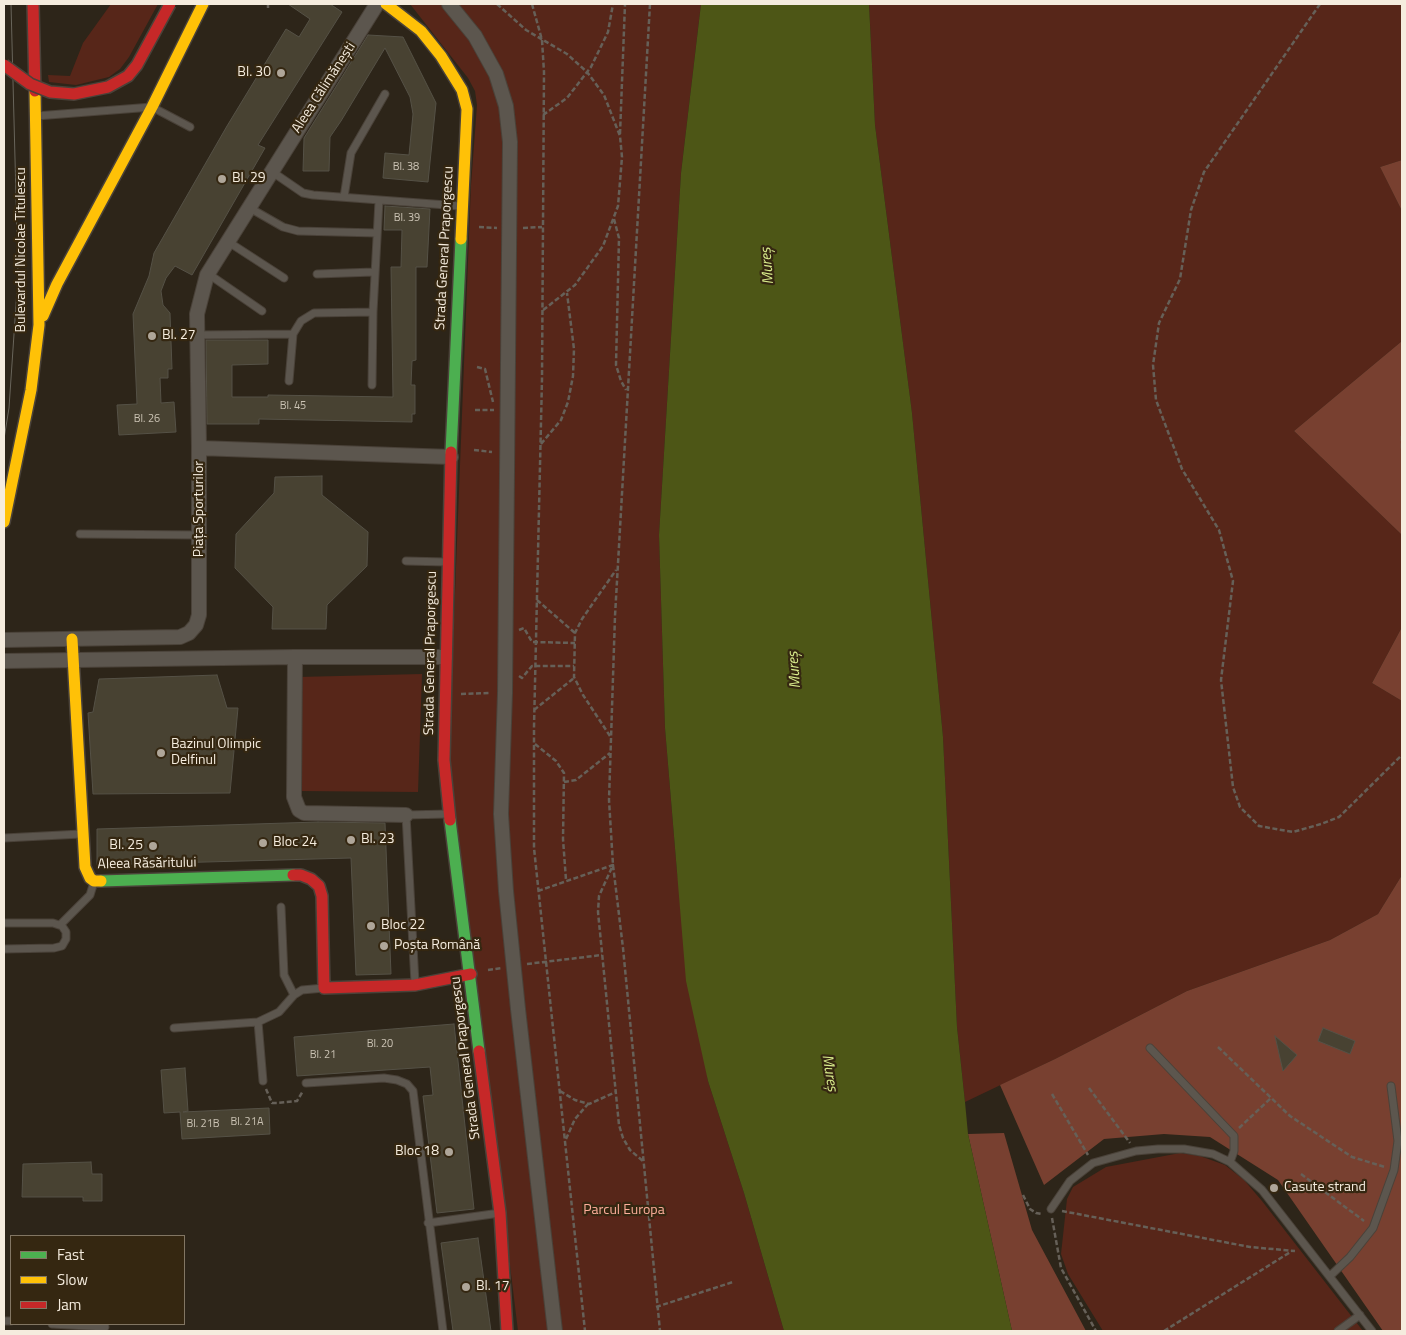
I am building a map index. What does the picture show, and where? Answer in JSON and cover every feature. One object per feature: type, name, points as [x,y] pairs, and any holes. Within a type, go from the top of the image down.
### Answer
[{"type":"street","name":"Bulevardul Nicolae Titulescu","points":[[4,522],[31,390],[39,325],[33,4]]},
{"type":"street","points":[[4,66],[30,84],[50,92],[74,94],[108,87],[119,82],[137,66],[170,4]]},
{"type":"street","points":[[39,325],[57,284],[152,107],[203,4]]},
{"type":"street","name":"Aleea Călimănești","points":[[199,448],[196,335],[199,299],[208,273],[270,171],[377,4]]},
{"type":"street","name":"Strada General Praporgescu","points":[[386,4],[421,31],[453,72],[462,90],[467,109],[452,456],[445,658],[444,760],[449,814],[471,974],[500,1213],[507,1331]]},
{"type":"street","points":[[449,4],[475,36],[493,67],[502,88],[510,142],[507,228],[505,693],[501,814],[506,891],[518,1008],[555,1331]]},
{"type":"street","name":"Piața Sporturilor","points":[[4,640],[180,637],[189,633],[196,625],[199,615],[199,448],[452,456]]},
{"type":"street","name":"Aleea Răsăritului","points":[[72,639],[82,834],[87,875],[94,881],[301,875],[311,879],[319,886],[322,896],[324,988]]},
{"type":"street","points":[[294,657],[296,806],[304,812],[406,815]]},
{"type":"street","points":[[4,661],[294,657],[445,658]]},
{"type":"street","points":[[324,988],[415,986],[471,974]]},
{"type":"lane","points":[[344,197],[352,152],[385,94]]},
{"type":"lane","points":[[36,116],[152,107],[190,128]]},
{"type":"lane","points":[[270,171],[303,192],[380,201],[462,206]]},
{"type":"lane","points":[[372,385],[374,272],[380,201]]},
{"type":"lane","points":[[248,207],[283,227],[298,231],[377,233]]},
{"type":"lane","points":[[227,241],[284,278]]},
{"type":"lane","points":[[317,274],[374,272]]},
{"type":"lane","points":[[208,273],[262,311]]},
{"type":"lane","points":[[289,381],[293,334],[297,324],[314,313],[373,312]]},
{"type":"lane","points":[[196,335],[293,334]]},
{"type":"lane","points":[[80,534],[200,534]]},
{"type":"lane","points":[[406,561],[449,562]]},
{"type":"lane","points":[[415,986],[406,815],[449,814]]},
{"type":"lane","points":[[4,838],[82,834]]},
{"type":"lane","points":[[4,923],[60,925],[90,895],[94,881]]},
{"type":"lane","points":[[281,908],[284,975],[294,994]]},
{"type":"lane","points":[[4,949],[54,948],[62,946],[66,939],[66,932],[60,925]]},
{"type":"lane","points":[[174,1028],[258,1022],[279,1012],[294,994],[302,990],[324,988]]},
{"type":"lane","points":[[258,1022],[263,1081]]},
{"type":"lane","points":[[1150,1048],[1234,1136],[1234,1152],[1230,1162]]},
{"type":"lane","points":[[306,1082],[384,1078],[398,1080],[407,1084],[413,1091],[443,1331]]},
{"type":"lane","points":[[1330,1276],[1350,1257],[1373,1228],[1394,1170],[1398,1141],[1390,1086]]},
{"type":"lane","points":[[1051,1210],[1070,1181],[1093,1164],[1136,1151],[1184,1149],[1213,1154],[1230,1162],[1262,1190],[1372,1331]]},
{"type":"lane","points":[[428,1223],[500,1213]]},
{"type":"lane","points":[[1338,1331],[1360,1315]]},
{"type":"lane","points":[[70,1325],[105,1327]]},
{"type":"path","points":[[497,4],[526,30],[567,54],[587,72],[604,95],[620,136]]},
{"type":"path","points":[[532,4],[542,40],[543,116],[542,311],[533,804],[538,891],[585,1331]]},
{"type":"path","points":[[543,116],[567,98],[587,72],[608,32],[613,4]]},
{"type":"path","points":[[542,311],[567,293],[586,272],[603,246],[614,218],[621,187],[620,136],[625,4]]},
{"type":"path","points":[[650,4],[627,391],[609,800],[613,865],[656,1307],[660,1331]]},
{"type":"path","points":[[1320,4],[1204,172],[1191,210],[1180,279],[1160,323],[1154,365],[1156,400],[1182,470],[1219,530],[1233,581],[1220,680],[1233,787],[1240,807],[1259,826],[1294,832],[1321,824],[1339,817],[1402,755]]},
{"type":"path","points":[[614,218],[619,238],[616,365],[621,381],[627,391]]},
{"type":"path","points":[[479,227],[507,228]]},
{"type":"path","points":[[540,445],[561,420],[568,402],[573,376],[574,350],[567,293]]},
{"type":"path","points":[[475,410],[492,410]]},
{"type":"path","points":[[1402,436],[1402,451]]},
{"type":"path","points":[[474,450],[492,452]]},
{"type":"path","points":[[611,738],[583,695],[574,677],[575,633],[582,619],[618,568]]},
{"type":"path","points":[[537,600],[575,633]]},
{"type":"path","points":[[536,643],[575,643]]},
{"type":"path","points":[[518,674],[522,678],[530,667],[535,666],[574,666]]},
{"type":"path","points":[[534,710],[574,677]]},
{"type":"path","points":[[445,694],[505,693]]},
{"type":"path","points":[[534,744],[561,767],[564,782],[562,809],[566,880]]},
{"type":"path","points":[[564,782],[576,780],[611,753]]},
{"type":"path","points":[[538,891],[613,865]]},
{"type":"path","points":[[613,865],[599,896],[598,912],[602,955],[616,1092],[623,1138],[630,1150],[643,1161]]},
{"type":"path","points":[[515,966],[602,955]]},
{"type":"path","points":[[1218,1047],[1290,1116],[1352,1157],[1394,1170]]},
{"type":"path","points":[[263,1081],[268,1098],[272,1102],[277,1103],[297,1101],[306,1082]]},
{"type":"path","points":[[1089,1088],[1136,1151]]},
{"type":"path","points":[[560,1091],[575,1100],[589,1104]]},
{"type":"path","points":[[565,1140],[575,1119],[589,1104],[616,1092]]},
{"type":"path","points":[[1052,1094],[1093,1164]]},
{"type":"path","points":[[1232,1134],[1271,1098]]},
{"type":"path","points":[[1301,1174],[1373,1228]]},
{"type":"path","points":[[1023,1195],[1030,1209],[1041,1214],[1051,1210],[1250,1247],[1312,1252]]},
{"type":"path","points":[[1051,1210],[1061,1268],[1096,1331]]},
{"type":"path","points":[[1164,1331],[1292,1250]]},
{"type":"path","points":[[656,1307],[733,1282]]},
{"type":"green space","points":[[111,4],[158,4],[129,57],[120,69],[109,77],[76,85],[49,82],[48,75],[70,76],[83,43]]},
{"type":"green space","name":"Parcul Europa","points":[[410,4],[701,4],[681,173],[659,535],[665,728],[677,872],[708,1081],[744,1193],[784,1331],[518,1331],[453,797],[449,746],[471,185],[477,105],[475,91],[468,78]]},
{"type":"green space","points":[[869,4],[1402,4],[1402,160],[1380,167],[1402,211],[1402,341],[1294,431],[1402,535],[1402,627],[1372,683],[1402,701],[1402,875],[1378,914],[1330,940],[1187,991],[1055,1059],[965,1102],[957,1027],[943,737],[912,413],[875,125]]},
{"type":"green space","points":[[422,674],[418,792],[297,791],[298,677]]},
{"type":"green space","points":[[1180,1153],[1200,1156],[1225,1165],[1244,1180],[1363,1331],[1103,1331],[1068,1274],[1061,1254],[1067,1199],[1073,1187],[1106,1167]]},
{"type":"shaded area","points":[[1402,160],[1402,211],[1380,167]]},
{"type":"shaded area","points":[[1402,341],[1402,535],[1294,431]]},
{"type":"shaded area","points":[[1402,627],[1402,701],[1372,683]]},
{"type":"shaded area","points":[[1402,875],[1402,1331],[1383,1331],[1278,1180],[1210,1137],[1164,1134],[1104,1139],[1044,1185],[1000,1085],[1187,991],[1330,940],[1378,914]]},
{"type":"shaded area","points":[[1004,1133],[1032,1230],[1086,1331],[1012,1331],[968,1134]]},
{"type":"water","name":"Mureș","points":[[701,4],[869,4],[875,125],[912,413],[943,737],[957,1027],[968,1134],[1012,1331],[784,1331],[744,1193],[708,1081],[686,981],[665,728],[659,535],[681,173]]},
{"type":"building","points":[[288,4],[330,4],[342,12],[258,145],[265,148],[192,275],[175,266],[166,278],[161,291],[163,305],[170,313],[172,369],[168,369],[168,378],[160,378],[161,403],[174,402],[176,432],[119,435],[117,405],[137,404],[133,314],[149,276],[154,253],[227,126],[286,29],[299,37],[310,19]]},
{"type":"building","points":[[368,35],[403,37],[436,103],[428,182],[383,178],[385,153],[409,155],[413,114],[410,97],[385,48],[330,137],[329,171],[303,171],[304,138]]},
{"type":"building","points":[[385,206],[430,209],[427,267],[416,267],[416,360],[412,361],[411,385],[415,385],[415,414],[412,414],[412,422],[259,419],[259,424],[207,424],[206,340],[268,340],[268,364],[232,365],[232,397],[268,397],[268,395],[393,397],[391,267],[401,267],[402,230],[384,230]]},
{"type":"building","points":[[322,476],[322,495],[368,532],[367,566],[327,605],[326,629],[272,629],[273,607],[235,568],[236,534],[274,493],[275,477]]},
{"type":"building","name":"Bazinul Olimpic Delfinul","points":[[217,675],[227,708],[238,708],[230,793],[93,794],[88,713],[93,712],[99,679]]},
{"type":"building","points":[[318,822],[385,823],[391,974],[356,975],[351,858],[97,865],[97,829]]},
{"type":"building","points":[[454,1024],[474,1209],[437,1213],[423,1096],[433,1095],[430,1067],[297,1076],[294,1037]]},
{"type":"building","points":[[1323,1028],[1355,1041],[1350,1054],[1318,1041]]},
{"type":"building","points":[[1275,1036],[1297,1055],[1283,1071],[1280,1058]]},
{"type":"building","points":[[185,1068],[188,1111],[183,1112],[269,1108],[270,1134],[182,1139],[180,1112],[164,1113],[161,1070]]},
{"type":"building","points":[[91,1162],[92,1174],[102,1174],[102,1201],[83,1201],[83,1197],[22,1197],[23,1164]]},
{"type":"building","name":"Bl. 17","points":[[478,1238],[491,1331],[453,1331],[441,1243]]},
{"type":"tram line","points":[[4,439],[9,408],[18,275],[11,4]]},
{"type":"traffic: fast","points":[[451,452],[461,239]]},
{"type":"traffic: fast","points":[[450,820],[479,1051]]},
{"type":"traffic: fast","points":[[101,881],[293,875]]},
{"type":"traffic: slow","points":[[43,316],[57,284],[152,107],[203,4]]},
{"type":"traffic: slow","points":[[386,4],[421,31],[441,56],[462,90],[467,109],[461,239]]},
{"type":"traffic: slow","points":[[4,522],[31,390],[39,325],[35,91]]},
{"type":"traffic: slow","points":[[72,639],[85,867],[90,878],[94,881],[101,881]]},
{"type":"traffic: jam","points":[[33,4],[35,91]]},
{"type":"traffic: jam","points":[[4,65],[30,84],[50,92],[74,94],[108,87],[128,76],[137,65],[170,4]]},
{"type":"traffic: jam","points":[[450,820],[444,760],[451,452]]},
{"type":"traffic: jam","points":[[293,875],[301,875],[311,879],[319,886],[322,896],[324,988],[415,985],[471,974]]},
{"type":"traffic: jam","points":[[479,1051],[500,1213],[507,1331]]},
{"type":"place","name":"Bl. 30","points":[[281,73]]},
{"type":"place","name":"Bl. 29","points":[[222,179]]},
{"type":"place","name":"Bl. 27","points":[[152,336]]},
{"type":"place","name":"Bazinul Olimpic Delfinul","points":[[161,753]]},
{"type":"place","name":"Bl. 23","points":[[351,840]]},
{"type":"place","name":"Bloc 24","points":[[263,843]]},
{"type":"place","name":"Bl. 25","points":[[153,846]]},
{"type":"place","name":"Bloc 22","points":[[371,926]]},
{"type":"place","name":"Poșta Română","points":[[384,946]]},
{"type":"place","name":"Bloc 18","points":[[449,1152]]},
{"type":"place","name":"Casute strand","points":[[1274,1188]]},
{"type":"place","name":"Bl. 17","points":[[466,1287]]}]
